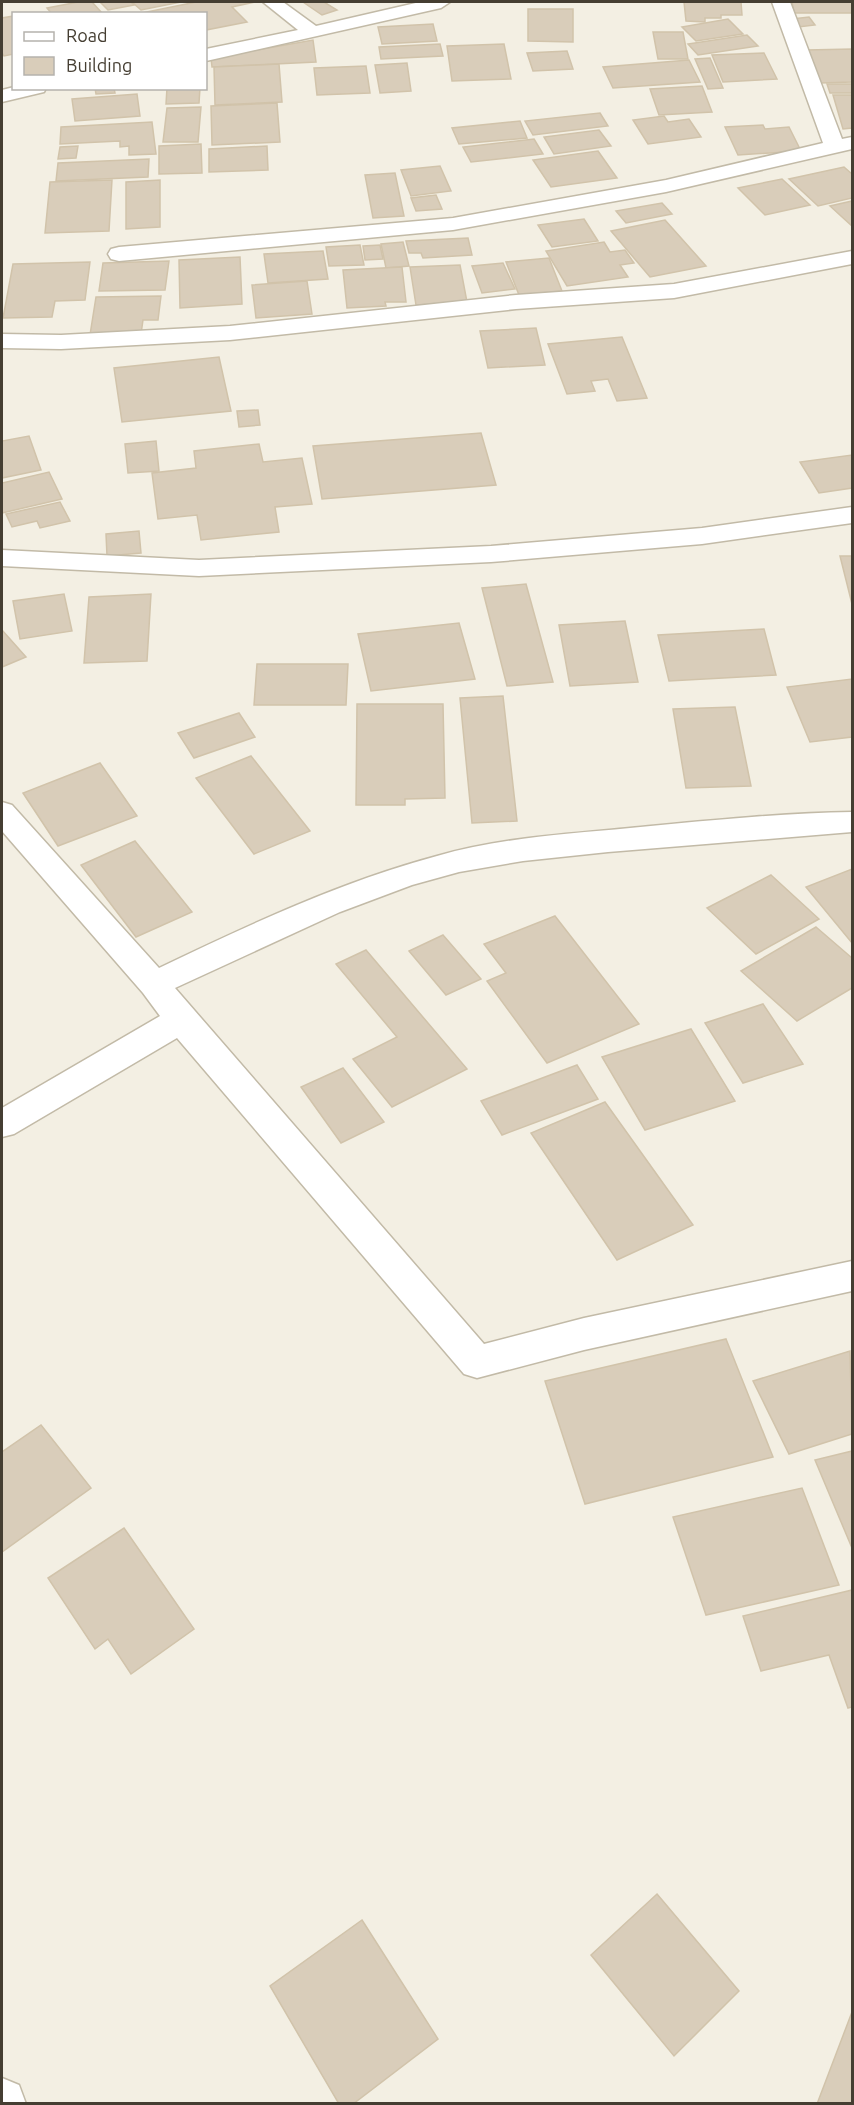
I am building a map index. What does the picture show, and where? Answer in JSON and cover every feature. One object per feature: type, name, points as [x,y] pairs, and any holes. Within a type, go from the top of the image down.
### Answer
[{"type":"street","points":[[272,2],[312,32]]},
{"type":"street","points":[[207,55],[441,2]]},
{"type":"street","points":[[119,254],[375,233],[453,224],[666,186],[844,145],[782,2]]},
{"type":"street","points":[[2,96],[28,90]]},
{"type":"street","points":[[2,341],[61,342],[230,333],[516,302],[674,291],[761,277],[852,258]]},
{"type":"street","points":[[2,558],[199,568],[492,554],[702,536],[852,516]]},
{"type":"street","points":[[2,812],[154,984],[182,1020],[477,1362],[584,1334],[852,1276]]},
{"type":"street","points":[[154,984],[278,926],[373,887],[439,866],[492,855],[567,845],[719,830],[852,822]]},
{"type":"street","points":[[2,1125],[182,1020]]},
{"type":"building","points":[[78,2],[92,2],[101,12],[50,12],[47,8]]},
{"type":"building","points":[[100,2],[131,2],[134,5],[108,10]]},
{"type":"building","points":[[132,2],[181,2],[141,10]]},
{"type":"building","points":[[196,2],[255,2],[232,7],[247,22],[207,30],[207,12],[147,12]]},
{"type":"building","points":[[303,2],[324,2],[337,10],[322,15]]},
{"type":"building","points":[[684,2],[741,2],[742,15],[705,18],[705,22],[686,21]]},
{"type":"building","points":[[792,2],[852,2],[852,13],[794,13]]},
{"type":"building","points":[[528,9],[573,9],[573,42],[528,41]]},
{"type":"building","points":[[12,16],[12,54],[4,56],[2,53],[2,18]]},
{"type":"building","points":[[809,17],[815,25],[798,27],[791,19]]},
{"type":"building","points":[[728,19],[743,34],[696,41],[682,27]]},
{"type":"building","points":[[433,24],[437,41],[382,44],[378,27]]},
{"type":"building","points":[[653,32],[683,32],[688,59],[658,59]]},
{"type":"building","points":[[747,35],[758,46],[698,55],[688,44]]},
{"type":"building","points":[[313,40],[316,62],[212,67],[211,58]]},
{"type":"building","points":[[440,44],[443,56],[381,59],[379,47]]},
{"type":"building","points":[[504,44],[511,79],[452,81],[447,46]]},
{"type":"building","points":[[852,49],[852,82],[820,83],[807,50]]},
{"type":"building","points":[[567,51],[573,69],[533,71],[527,53]]},
{"type":"building","points":[[764,53],[777,79],[723,82],[712,55]]},
{"type":"building","points":[[710,58],[723,88],[708,89],[695,59]]},
{"type":"building","points":[[689,60],[700,82],[613,88],[603,67]]},
{"type":"building","points":[[407,63],[411,91],[380,93],[375,65]]},
{"type":"building","points":[[279,64],[282,102],[215,105],[214,67]]},
{"type":"building","points":[[366,66],[370,93],[317,95],[314,68]]},
{"type":"building","points":[[827,84],[852,84],[852,93],[830,93]]},
{"type":"building","points":[[702,86],[712,112],[659,115],[650,89]]},
{"type":"building","points":[[95,90],[114,90],[115,93],[96,94]]},
{"type":"building","points":[[167,90],[200,90],[199,103],[166,104]]},
{"type":"building","points":[[137,94],[140,116],[75,121],[72,99]]},
{"type":"building","points":[[833,95],[852,95],[852,128],[843,129]]},
{"type":"building","points":[[277,103],[280,142],[212,145],[211,106]]},
{"type":"building","points":[[201,107],[198,142],[163,142],[167,108]]},
{"type":"building","points":[[600,113],[608,126],[533,135],[525,121]]},
{"type":"building","points":[[664,116],[668,122],[689,119],[701,137],[648,144],[633,120]]},
{"type":"building","points":[[520,121],[527,138],[459,144],[452,128]]},
{"type":"building","points":[[152,122],[156,154],[129,155],[129,146],[120,147],[120,141],[60,144],[61,127]]},
{"type":"building","points":[[763,125],[765,129],[789,127],[801,151],[738,155],[725,127]]},
{"type":"building","points":[[599,130],[611,146],[554,154],[544,137]]},
{"type":"building","points":[[534,139],[543,154],[471,162],[463,147]]},
{"type":"building","points":[[201,144],[202,173],[159,174],[159,146]]},
{"type":"building","points":[[78,146],[76,158],[58,159],[60,147]]},
{"type":"building","points":[[267,146],[268,170],[209,172],[209,149]]},
{"type":"building","points":[[598,151],[617,178],[551,187],[533,160]]},
{"type":"building","points":[[149,159],[148,177],[56,181],[58,163]]},
{"type":"building","points":[[440,166],[451,191],[411,196],[401,170]]},
{"type":"building","points":[[844,167],[852,174],[852,198],[818,206],[789,179]]},
{"type":"building","points":[[395,173],[404,216],[373,218],[365,175]]},
{"type":"building","points":[[782,179],[810,205],[765,215],[738,188]]},
{"type":"building","points":[[112,180],[109,231],[45,233],[50,182]]},
{"type":"building","points":[[160,180],[160,227],[126,229],[126,182]]},
{"type":"building","points":[[436,195],[442,209],[416,211],[411,198]]},
{"type":"building","points":[[852,201],[852,226],[830,206]]},
{"type":"building","points":[[662,203],[672,214],[626,223],[616,211]]},
{"type":"building","points":[[584,219],[598,241],[552,247],[538,225]]},
{"type":"building","points":[[665,220],[706,266],[650,277],[611,231]]},
{"type":"building","points":[[468,238],[472,255],[423,258],[421,253],[409,253],[406,241]]},
{"type":"building","points":[[403,242],[409,266],[386,268],[381,244]]},
{"type":"building","points":[[604,242],[610,252],[625,250],[634,263],[620,265],[628,277],[567,286],[546,251]]},
{"type":"building","points":[[360,245],[364,265],[329,266],[326,247]]},
{"type":"building","points":[[380,245],[383,259],[365,260],[363,246]]},
{"type":"building","points":[[323,251],[328,279],[268,283],[264,254]]},
{"type":"building","points":[[240,257],[242,304],[180,308],[179,260]]},
{"type":"building","points":[[549,258],[562,291],[519,295],[506,262]]},
{"type":"building","points":[[169,261],[165,290],[99,291],[103,263]]},
{"type":"building","points":[[90,262],[85,300],[55,301],[52,317],[3,318],[13,264]]},
{"type":"building","points":[[503,263],[515,289],[482,293],[472,266]]},
{"type":"building","points":[[460,265],[467,302],[416,305],[410,267]]},
{"type":"building","points":[[402,267],[406,302],[385,302],[386,306],[347,308],[343,270]]},
{"type":"building","points":[[307,281],[312,314],[256,318],[252,285]]},
{"type":"building","points":[[161,296],[158,320],[143,320],[141,334],[90,335],[96,297]]},
{"type":"building","points":[[536,328],[545,365],[488,368],[480,331]]},
{"type":"building","points":[[622,337],[647,398],[617,401],[608,379],[591,381],[595,391],[567,394],[548,344]]},
{"type":"building","points":[[219,357],[231,411],[122,422],[114,368]]},
{"type":"building","points":[[258,410],[260,425],[239,427],[237,411]]},
{"type":"building","points":[[481,433],[496,485],[322,499],[313,446]]},
{"type":"building","points":[[29,436],[41,470],[2,478],[2,441]]},
{"type":"building","points":[[156,441],[159,471],[128,473],[125,444]]},
{"type":"building","points":[[259,444],[263,462],[302,458],[312,504],[275,507],[279,532],[201,540],[197,515],[158,519],[152,473],[196,468],[194,451]]},
{"type":"building","points":[[852,455],[852,488],[819,493],[800,462]]},
{"type":"building","points":[[49,472],[62,499],[2,513],[2,483]]},
{"type":"building","points":[[60,502],[70,521],[40,528],[37,521],[12,527],[6,514]]},
{"type":"building","points":[[139,531],[141,553],[107,556],[106,534]]},
{"type":"building","points":[[840,556],[852,556],[852,604]]},
{"type":"building","points":[[526,584],[553,682],[507,686],[482,588]]},
{"type":"building","points":[[64,594],[72,631],[20,639],[13,601]]},
{"type":"building","points":[[151,594],[147,661],[84,663],[89,597]]},
{"type":"building","points":[[625,621],[638,682],[570,686],[559,625]]},
{"type":"building","points":[[459,623],[475,679],[371,691],[358,634]]},
{"type":"building","points":[[764,629],[776,675],[669,681],[658,635]]},
{"type":"building","points":[[2,630],[26,657],[2,667]]},
{"type":"building","points":[[257,664],[348,664],[346,705],[254,705]]},
{"type":"building","points":[[852,679],[852,737],[810,742],[787,687]]},
{"type":"building","points":[[503,696],[517,821],[472,823],[460,698]]},
{"type":"building","points":[[357,704],[443,704],[445,798],[405,799],[405,805],[356,805]]},
{"type":"building","points":[[735,707],[751,786],[686,788],[673,709]]},
{"type":"building","points":[[239,713],[255,737],[194,758],[178,733]]},
{"type":"building","points":[[251,756],[310,831],[254,854],[196,778]]},
{"type":"building","points":[[100,763],[137,816],[58,846],[23,793]]},
{"type":"building","points":[[135,841],[192,912],[136,937],[81,865]]},
{"type":"building","points":[[852,869],[852,943],[806,887]]},
{"type":"building","points":[[771,875],[819,919],[756,954],[707,908]]},
{"type":"building","points":[[555,916],[639,1024],[547,1063],[487,981],[506,973],[484,944]]},
{"type":"building","points":[[816,927],[852,958],[852,988],[797,1021],[741,971]]},
{"type":"building","points":[[443,935],[481,979],[446,995],[409,951]]},
{"type":"building","points":[[366,950],[467,1069],[392,1107],[353,1059],[397,1037],[336,964]]},
{"type":"building","points":[[763,1004],[803,1064],[743,1083],[705,1023]]},
{"type":"building","points":[[691,1029],[735,1101],[645,1130],[602,1057]]},
{"type":"building","points":[[577,1065],[598,1099],[502,1135],[481,1101]]},
{"type":"building","points":[[343,1068],[384,1122],[341,1143],[301,1087]]},
{"type":"building","points":[[605,1102],[693,1225],[617,1260],[531,1133]]},
{"type":"building","points":[[726,1339],[773,1457],[585,1504],[545,1381]]},
{"type":"building","points":[[850,1351],[852,1434],[789,1454],[753,1381]]},
{"type":"building","points":[[41,1425],[91,1488],[2,1552],[2,1452]]},
{"type":"building","points":[[852,1451],[852,1548],[815,1460]]},
{"type":"building","points":[[802,1488],[839,1585],[706,1615],[673,1517]]},
{"type":"building","points":[[124,1528],[194,1629],[131,1674],[108,1639],[95,1649],[48,1578]]},
{"type":"building","points":[[852,1590],[852,1707],[848,1708],[829,1655],[761,1671],[743,1616]]},
{"type":"building","points":[[657,1894],[739,1991],[674,2056],[591,1955]]},
{"type":"building","points":[[362,1920],[438,2039],[353,2104],[339,2104],[270,1986]]},
{"type":"building","points":[[852,2012],[852,2104],[817,2104]]}]
